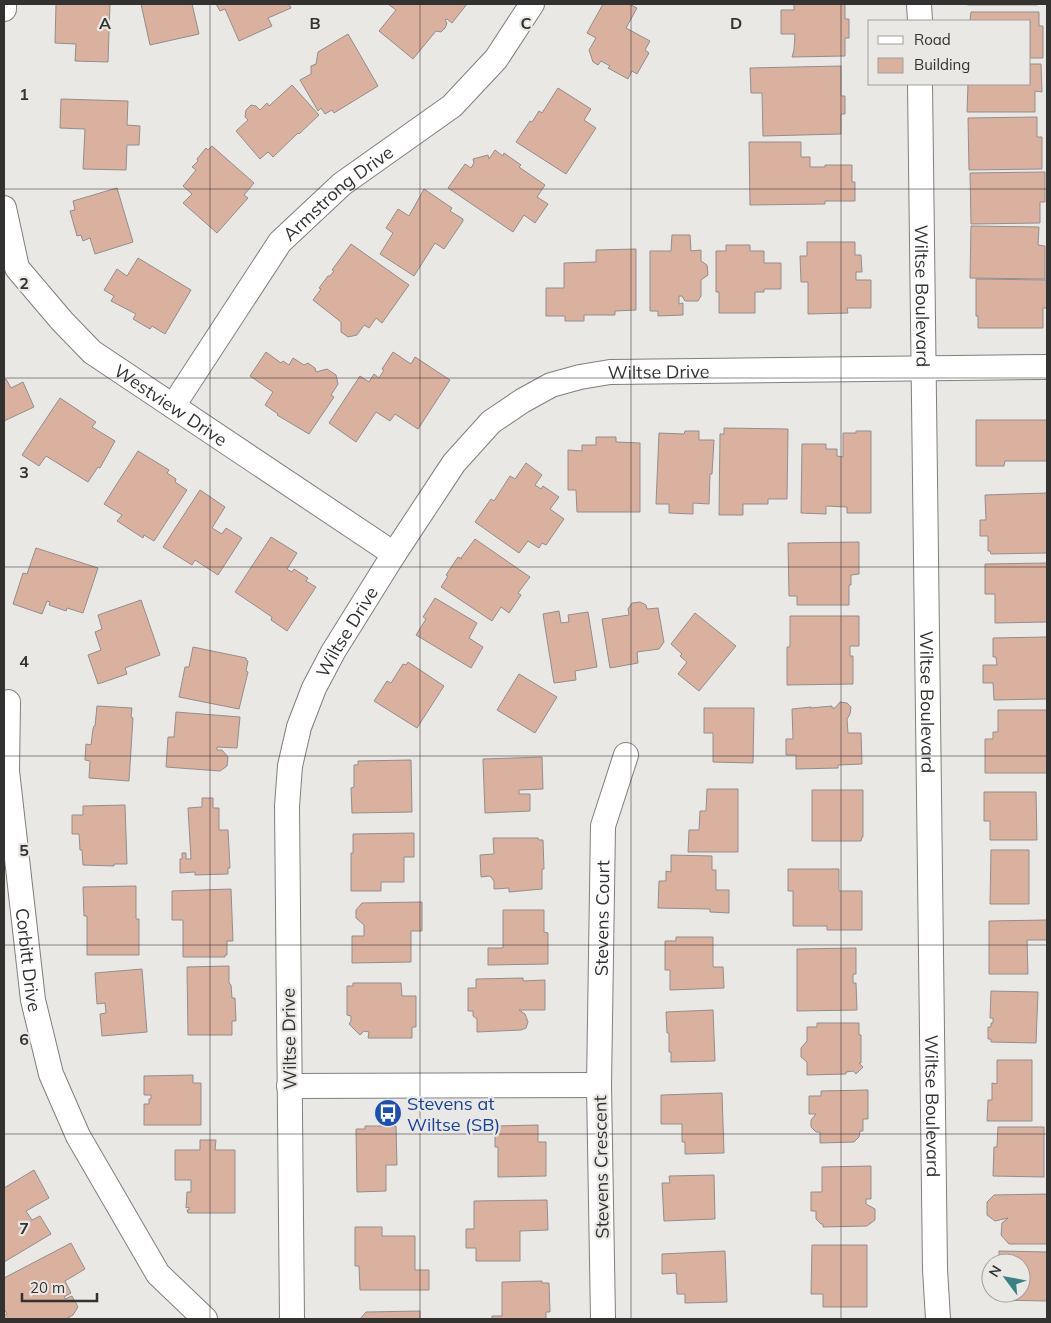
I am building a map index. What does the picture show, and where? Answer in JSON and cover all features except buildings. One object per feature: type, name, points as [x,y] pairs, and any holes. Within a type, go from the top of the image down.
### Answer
[{"type":"street","points":[[4,4],[4,9]]},
{"type":"street","name":"Armstrong Drive","points":[[173,406],[280,242],[342,184],[452,106],[496,59],[532,4]]},
{"type":"street","points":[[920,4],[920,20]]},
{"type":"street","name":"Wiltse Boulevard","points":[[920,85],[935,1269],[938,1319]]},
{"type":"street","name":"Westview Drive","points":[[4,208],[17,268],[62,321],[92,352],[394,554]]},
{"type":"street","name":"Wiltse Drive","points":[[292,1319],[287,806],[290,766],[299,726],[314,688],[333,652],[454,463],[491,422],[522,401],[551,385],[580,377],[610,372],[1047,366]]},
{"type":"street","name":"Corbitt Drive","points":[[8,702],[7,771],[33,1000],[51,1074],[78,1136],[158,1274],[205,1319]]},
{"type":"street","name":"Stevens Court","points":[[599,1085],[603,826],[626,755]]},
{"type":"street","name":"Stevens Crescent","points":[[290,1086],[599,1085],[603,1319]]},
{"type":"place","name":"Stevens at Wiltse (SB)","points":[[388,1113]]}]
